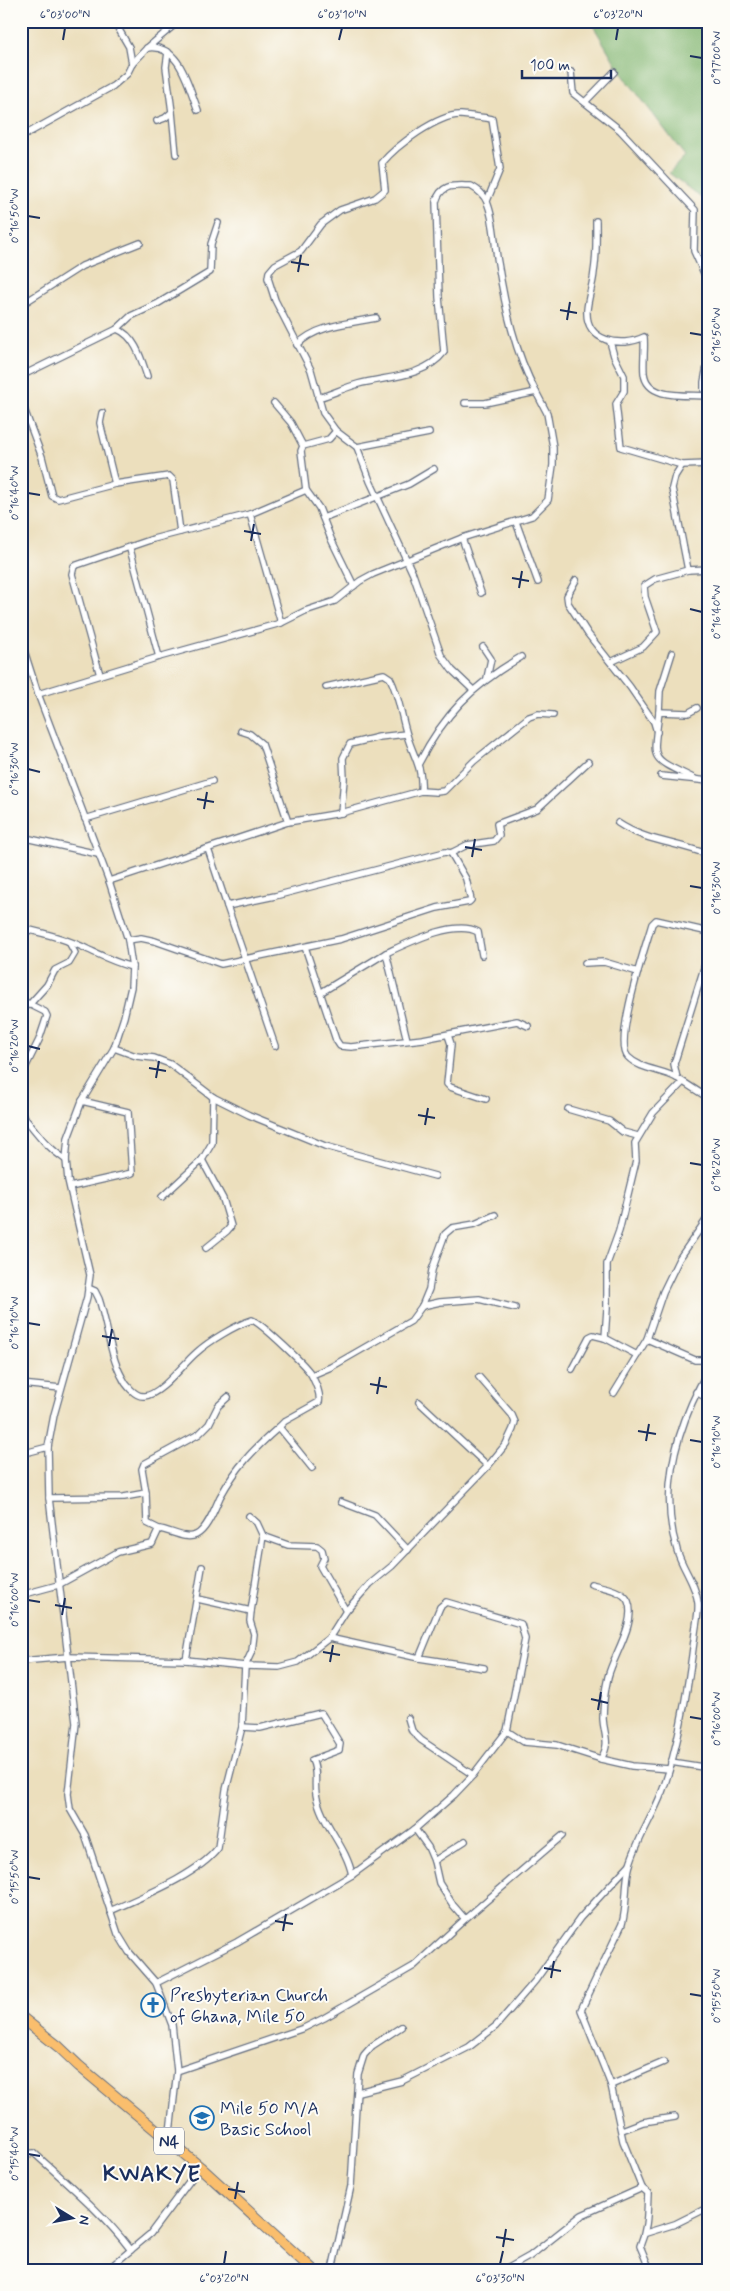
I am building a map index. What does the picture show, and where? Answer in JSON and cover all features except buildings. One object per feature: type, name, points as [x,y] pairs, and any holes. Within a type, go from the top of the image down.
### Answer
[{"type":"highway","name":"N4","points":[[21,2017],[169,2141],[313,2270]]},
{"type":"street","points":[[114,21],[129,47],[132,64]]},
{"type":"street","points":[[21,128],[24,136],[113,86],[126,74],[146,48],[179,21]]},
{"type":"street","points":[[146,48],[160,48],[168,52],[180,65],[198,110]]},
{"type":"street","points":[[168,52],[166,67],[176,154]]},
{"type":"street","points":[[571,72],[573,93],[620,130],[695,210],[694,251],[709,284]]},
{"type":"street","points":[[585,102],[614,72]]},
{"type":"street","points":[[157,121],[166,118],[172,112]]},
{"type":"street","points":[[473,690],[452,670],[440,655],[421,594],[358,447],[336,431],[323,413],[311,370],[275,300],[268,278],[269,272],[275,265],[301,250],[321,224],[340,210],[375,198],[385,190],[382,163],[390,152],[426,126],[459,115],[492,119],[500,169],[487,201]]},
{"type":"street","points":[[38,694],[159,656],[281,622],[305,611],[335,601],[373,574],[407,562],[462,538],[532,516],[548,500],[553,447],[547,413],[522,360],[506,308],[494,241],[492,218],[487,201],[479,191],[471,186],[450,187],[439,192],[436,202],[438,281],[444,352],[439,358],[408,375],[360,383],[318,398]]},
{"type":"street","points":[[596,221],[594,272],[587,309],[587,320],[597,337],[610,342],[637,340],[644,337],[644,375],[650,387],[658,392],[708,396]]},
{"type":"street","points":[[21,376],[117,329],[131,316],[157,304],[210,272],[211,244],[218,223]]},
{"type":"street","points":[[21,305],[82,266],[140,243]]},
{"type":"street","points":[[708,396],[704,390],[704,382],[708,361],[705,341],[709,313]]},
{"type":"street","points":[[298,345],[306,336],[320,330],[376,318]]},
{"type":"street","points":[[117,329],[125,332],[132,339],[147,376]]},
{"type":"street","points":[[610,342],[614,356],[624,376],[624,391],[616,404],[621,447],[682,465],[709,464]]},
{"type":"street","points":[[465,403],[484,403],[536,392]]},
{"type":"street","points":[[21,401],[42,457],[52,496],[58,499],[115,484],[169,476],[172,478],[180,532]]},
{"type":"street","points":[[274,403],[291,423],[303,446],[301,451],[306,490],[319,508],[354,586]]},
{"type":"street","points":[[102,413],[100,423],[115,484]]},
{"type":"street","points":[[303,446],[329,439],[336,431]]},
{"type":"street","points":[[358,447],[429,433]]},
{"type":"street","points":[[682,465],[675,476],[672,488],[688,570]]},
{"type":"street","points":[[323,518],[425,476],[434,469]]},
{"type":"street","points":[[100,675],[72,569],[74,566],[153,539],[250,514],[306,490]]},
{"type":"street","points":[[250,514],[281,622]]},
{"type":"street","points":[[516,522],[538,582]]},
{"type":"street","points":[[462,538],[480,593]]},
{"type":"street","points":[[130,548],[159,656]]},
{"type":"street","points":[[612,662],[643,647],[657,632],[645,597],[644,586],[655,579],[688,570],[709,569]]},
{"type":"street","points":[[576,580],[567,596],[568,602],[588,634],[612,662],[654,722],[657,732]]},
{"type":"street","points":[[21,641],[38,694],[110,881],[128,940],[132,967],[131,987],[114,1048],[82,1101],[68,1138],[66,1160],[70,1187],[90,1269],[88,1288],[61,1388],[48,1447],[49,1498],[76,1723],[68,1794],[70,1809],[84,1835],[118,1934],[129,1952],[156,1983],[172,2025],[177,2071],[169,2141]]},
{"type":"street","points":[[483,647],[491,659],[487,678]]},
{"type":"street","points":[[672,653],[660,691],[655,754],[658,761],[695,779]]},
{"type":"street","points":[[419,763],[428,745],[450,715],[473,690],[487,678],[521,657]]},
{"type":"street","points":[[326,687],[384,674],[393,684],[406,734],[419,763],[422,780],[420,790]]},
{"type":"street","points":[[659,712],[688,714],[697,708]]},
{"type":"street","points":[[110,881],[288,822],[341,814],[420,790],[444,791],[474,761],[529,717],[538,714],[553,715]]},
{"type":"street","points":[[241,731],[250,734],[262,744],[288,822]]},
{"type":"street","points":[[341,814],[344,779],[343,758],[350,744],[379,737],[406,734]]},
{"type":"street","points":[[227,906],[275,896],[445,852],[451,853],[467,845],[494,841],[499,835],[497,824],[537,810],[588,762]]},
{"type":"street","points":[[662,776],[709,782]]},
{"type":"street","points":[[85,819],[212,781]]},
{"type":"street","points":[[21,812],[21,822]]},
{"type":"street","points":[[618,823],[643,837],[709,854]]},
{"type":"street","points":[[21,837],[98,854]]},
{"type":"street","points":[[208,849],[275,1046]]},
{"type":"street","points":[[128,940],[141,938],[155,941],[220,964],[361,934],[437,908],[469,902],[471,900],[466,879],[451,853]]},
{"type":"street","points":[[709,932],[678,923],[656,920],[652,924],[638,972],[623,1035],[622,1047],[626,1055],[637,1064],[677,1078],[682,1083],[709,1098]]},
{"type":"street","points":[[320,993],[386,953],[427,935],[470,927],[478,932],[482,955]]},
{"type":"street","points":[[21,928],[69,942],[111,962],[132,967]]},
{"type":"street","points":[[30,1005],[47,985],[56,970],[73,958],[75,953],[69,942]]},
{"type":"street","points":[[305,947],[336,1040],[340,1046],[351,1047],[448,1035],[517,1021],[528,1026]]},
{"type":"street","points":[[677,1078],[674,1064],[709,952]]},
{"type":"street","points":[[386,953],[407,1040]]},
{"type":"street","points":[[585,963],[604,962],[638,972]]},
{"type":"street","points":[[21,1000],[45,1012],[47,1016],[39,1040],[21,1076]]},
{"type":"street","points":[[448,1035],[451,1044],[447,1084],[450,1087],[486,1099]]},
{"type":"street","points":[[114,1048],[136,1056],[154,1058],[170,1064],[213,1097],[249,1115],[325,1146],[435,1176]]},
{"type":"street","points":[[604,1338],[607,1309],[607,1264],[619,1231],[636,1161],[635,1143],[653,1113],[682,1083]]},
{"type":"street","points":[[162,1197],[202,1160],[212,1143],[213,1097]]},
{"type":"street","points":[[70,1187],[132,1173],[128,1112],[82,1101]]},
{"type":"street","points":[[568,1109],[609,1121],[623,1132],[638,1136]]},
{"type":"street","points":[[21,1114],[37,1135],[52,1150],[66,1160]]},
{"type":"street","points":[[202,1160],[223,1199],[231,1226],[206,1248]]},
{"type":"street","points":[[312,1375],[331,1367],[411,1321],[422,1306],[445,1234],[452,1228],[475,1224],[494,1215]]},
{"type":"street","points":[[614,1392],[647,1339],[663,1292],[679,1259],[709,1216]]},
{"type":"street","points":[[88,1288],[95,1291],[99,1299],[121,1377],[136,1395],[152,1394],[177,1374],[197,1352],[228,1331],[252,1320],[263,1326],[312,1375],[320,1396],[318,1402],[279,1427],[254,1449],[236,1469],[198,1535],[191,1537],[159,1529],[148,1523],[142,1469],[144,1464],[199,1434],[209,1424],[218,1406],[228,1397]]},
{"type":"street","points":[[422,1306],[440,1302],[479,1299],[514,1308]]},
{"type":"street","points":[[572,1369],[590,1337],[595,1335],[637,1355]]},
{"type":"street","points":[[647,1339],[695,1360],[709,1360]]},
{"type":"street","points":[[358,2092],[402,2081],[469,2047],[496,2026],[535,1981],[580,1918],[630,1864],[654,1812],[670,1765],[695,1634],[698,1603],[673,1534],[670,1474],[675,1449],[696,1392],[709,1369]]},
{"type":"street","points":[[21,1661],[68,1657],[186,1660],[245,1666],[279,1667],[298,1662],[329,1638],[346,1611],[370,1584],[408,1550],[488,1466],[506,1444],[513,1430],[514,1422],[512,1415],[478,1377]]},
{"type":"street","points":[[21,1384],[61,1388]]},
{"type":"street","points":[[696,1392],[709,1399]]},
{"type":"street","points":[[420,1402],[488,1466]]},
{"type":"street","points":[[279,1427],[312,1468]]},
{"type":"street","points":[[21,1454],[48,1447]]},
{"type":"street","points":[[49,1498],[124,1496],[146,1493]]},
{"type":"street","points":[[341,1502],[376,1515],[408,1550]]},
{"type":"street","points":[[110,1912],[173,1882],[212,1855],[218,1848],[226,1790],[242,1727],[245,1666],[252,1651],[254,1634],[250,1621],[263,1536],[257,1523],[249,1516]]},
{"type":"street","points":[[21,1596],[58,1585],[118,1552],[152,1544],[159,1529]]},
{"type":"street","points":[[263,1536],[288,1544],[317,1546],[322,1550],[324,1558],[320,1566],[346,1611]]},
{"type":"street","points":[[186,1660],[202,1567]]},
{"type":"street","points":[[591,1584],[621,1594],[627,1599],[630,1618],[626,1632],[613,1659],[607,1680],[604,1719],[608,1748],[601,1759]]},
{"type":"street","points":[[198,1599],[251,1611]]},
{"type":"street","points":[[156,1983],[238,1942],[352,1875],[415,1829],[473,1775],[507,1731],[525,1639],[521,1624],[446,1602],[440,1607],[419,1658]]},
{"type":"street","points":[[329,1638],[419,1658],[484,1668]]},
{"type":"street","points":[[242,1727],[260,1728],[321,1713],[340,1747],[339,1750],[312,1760],[316,1777],[316,1794],[325,1818],[345,1851],[352,1875]]},
{"type":"street","points":[[408,1718],[412,1730],[421,1740],[473,1775]]},
{"type":"street","points":[[507,1731],[524,1742],[557,1745],[601,1759],[632,1766],[670,1765],[709,1768]]},
{"type":"street","points":[[415,1829],[428,1847],[440,1883],[464,1919]]},
{"type":"street","points":[[177,2071],[304,2028],[414,1966],[464,1919],[562,1836]]},
{"type":"street","points":[[434,1862],[465,1841]]},
{"type":"street","points":[[630,1864],[626,1909],[622,1924],[582,2010],[611,2084],[623,2141],[642,2188],[648,2193],[649,2217],[646,2233],[640,2246],[650,2270]]},
{"type":"street","points":[[332,2270],[351,2186],[358,2074],[364,2055],[372,2046],[401,2027]]},
{"type":"street","points":[[611,2084],[664,2062]]},
{"type":"street","points":[[622,2130],[644,2122],[675,2118]]},
{"type":"street","points":[[21,2158],[26,2154],[34,2153],[80,2197],[96,2209],[131,2250]]},
{"type":"street","points":[[107,2270],[150,2234],[200,2168]]},
{"type":"street","points":[[505,2270],[530,2256],[582,2215],[642,2188]]},
{"type":"street","points":[[646,2233],[675,2224],[709,2207]]},
{"type":"green space","points":[[588,21],[709,21],[709,204],[669,173],[685,156],[620,71],[594,27]]},
{"type":"place","name":"Presbyterian Church of Ghana, Mile 50","points":[[153,2005]]},
{"type":"place","name":"Mile 50 M/A Basic School","points":[[202,2118]]},
{"type":"district","name":"KWAKYE","points":[[152,2173]]}]
